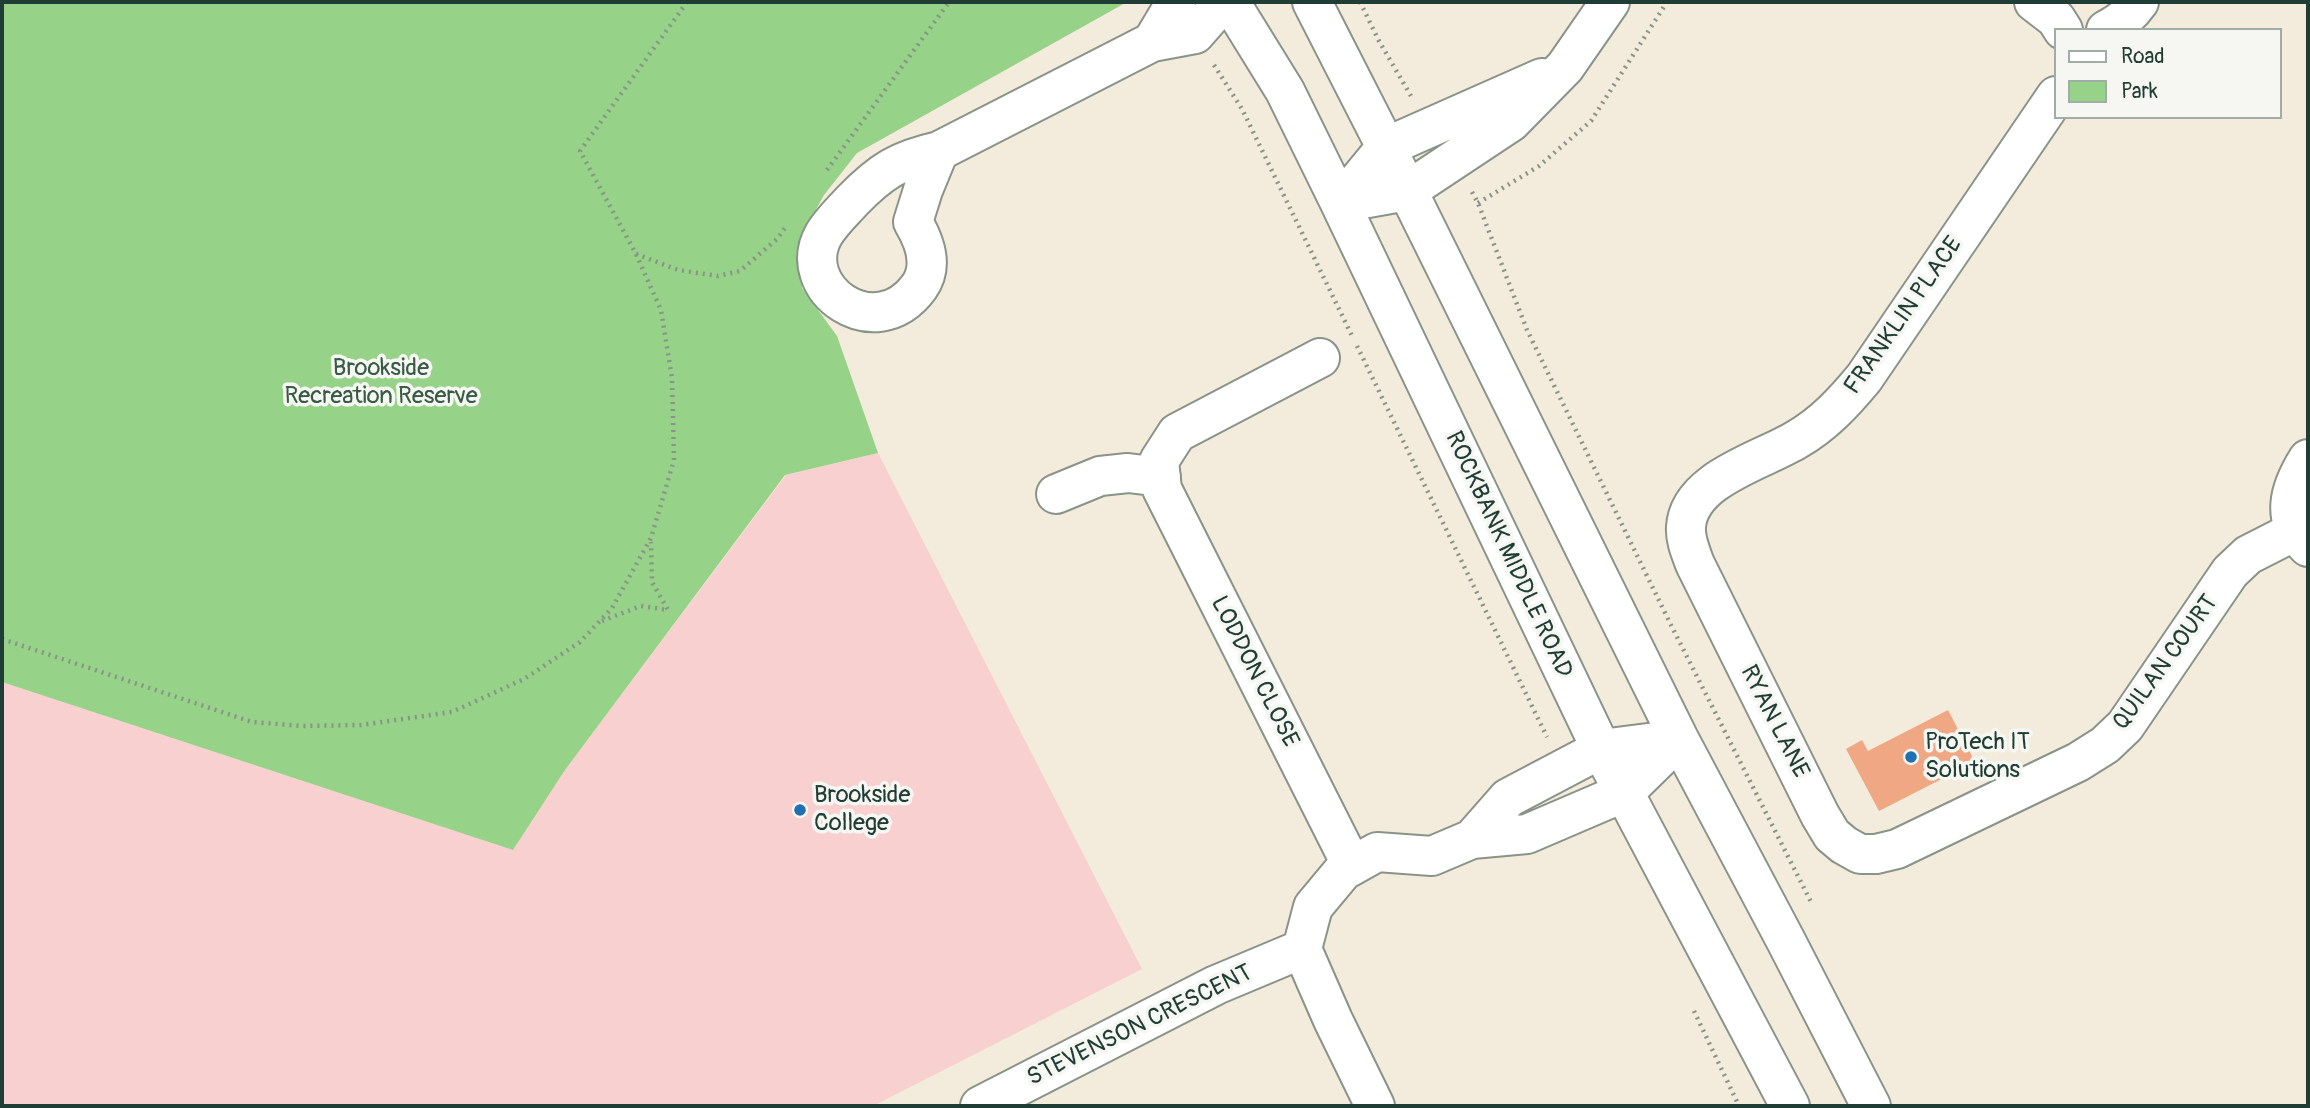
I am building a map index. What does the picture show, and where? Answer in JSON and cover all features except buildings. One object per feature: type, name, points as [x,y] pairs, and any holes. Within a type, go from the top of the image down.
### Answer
[{"type":"street","points":[[1152,42],[1176,2]]},
{"type":"street","points":[[939,151],[1152,42],[1195,34],[1223,2]]},
{"type":"street","name":"ROCKBANK MIDDLE ROAD","points":[[1230,2],[1285,91],[1601,749],[1790,1106]]},
{"type":"street","points":[[1312,2],[1679,739],[1871,1106]]},
{"type":"street","points":[[1340,203],[1407,191],[1511,122],[1565,67],[1611,2]]},
{"type":"street","points":[[2034,2],[2056,19],[2062,28]]},
{"type":"street","points":[[2110,28],[2132,12],[2139,2]]},
{"type":"street","points":[[1340,203],[1386,147],[1565,67]]},
{"type":"street","name":"FRANKLIN PLACE","points":[[1695,564],[1686,527],[1692,507],[1703,492],[1718,479],[1795,441],[1821,424],[1842,405],[1864,378],[2054,99]]},
{"type":"street","points":[[1055,494],[1100,476],[1128,473],[1161,477],[1159,461],[1177,433],[1320,358]]},
{"type":"street","points":[[2302,539],[2290,510],[2292,489],[2308,459]]},
{"type":"street","name":"LODDON CLOSE","points":[[1161,477],[1162,489],[1352,866]]},
{"type":"street","name":"QUILAN COURT","points":[[1876,854],[1897,849],[1925,837],[2078,762],[2105,745],[2146,698],[2230,572],[2248,555],[2302,539]]},
{"type":"street","name":"RYAN LANE","points":[[1695,564],[1820,816],[1832,835],[1844,845],[1860,854],[1876,854]]},
{"type":"street","points":[[1472,839],[1508,798],[1601,749],[1679,739]]},
{"type":"street","points":[[1375,1106],[1302,949],[1313,907],[1343,872],[1377,852],[1432,856],[1472,839],[1527,834],[1625,792],[1679,739]]},
{"type":"street","name":"STEVENSON CRESCENT","points":[[980,1106],[1216,985],[1302,949]]},
{"type":"path","points":[[2,639],[252,722],[302,726],[349,725],[452,712],[524,679],[580,642],[612,608],[651,538],[674,460],[672,378],[661,310],[636,254],[580,151],[687,2]]},
{"type":"path","points":[[826,172],[948,2]]},
{"type":"path","points":[[1360,2],[1379,41],[1430,128]]},
{"type":"path","points":[[1478,203],[1539,166],[1591,121],[1667,2]]},
{"type":"path","points":[[1195,34],[1242,109],[1551,745]]},
{"type":"path","points":[[1452,160],[1478,203],[1527,330],[1670,623],[1815,910]]},
{"type":"path","points":[[636,254],[678,270],[718,276],[740,271],[777,239],[785,228]]},
{"type":"path","points":[[598,622],[640,606],[668,610],[652,582],[651,538]]},
{"type":"shaded area","name":"Brookside College","points":[[878,453],[1142,969],[873,1106],[2,1106],[2,682],[513,850],[565,770],[786,475]]},
{"type":"green space","name":"Brookside Recreation Reserve","points":[[2,2],[1127,2],[857,153],[824,195],[803,233],[802,288],[837,336],[878,453],[785,475],[565,770],[513,850],[2,682]]},
{"type":"place","name":"ProTech IT Solutions","points":[[1911,757]]},
{"type":"place","name":"Brookside College","points":[[800,810]]}]
